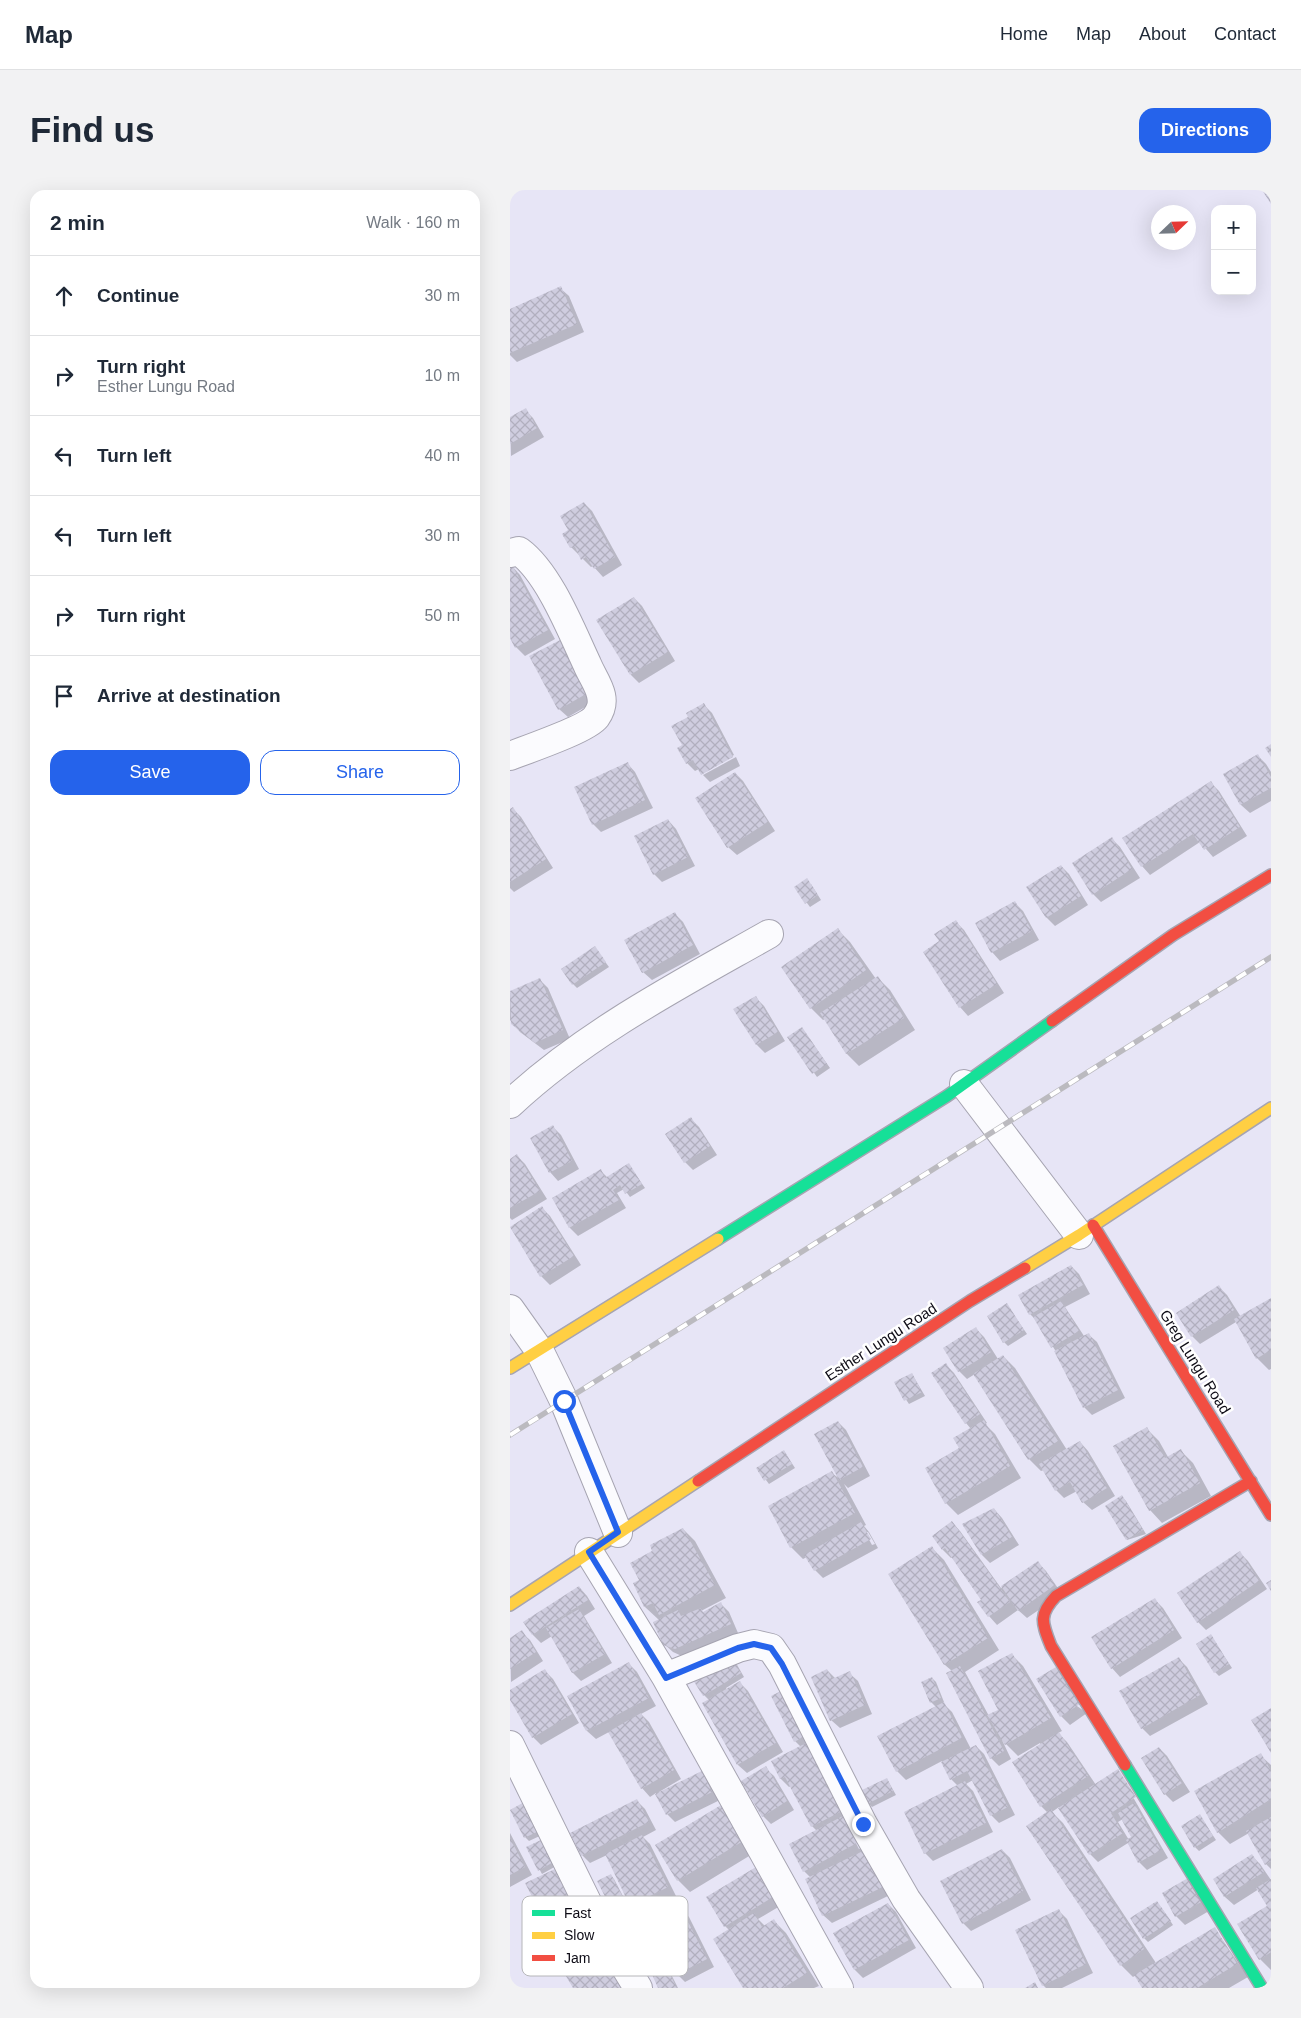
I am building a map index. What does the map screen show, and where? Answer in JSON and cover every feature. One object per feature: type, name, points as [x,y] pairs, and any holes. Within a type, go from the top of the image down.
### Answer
[{"type":"street","points":[[510,553],[519,551],[528,558],[544,580],[571,629],[594,678],[601,695],[602,708],[595,718],[578,728],[510,756]]},
{"type":"street","points":[[510,1368],[964,1084],[1174,935],[1271,875]]},
{"type":"street","points":[[510,1104],[527,1088],[588,1040],[647,1003],[769,934]]},
{"type":"street","points":[[964,1084],[1086,1230]]},
{"type":"street","name":"Esther Lungu Road","points":[[510,1605],[970,1301],[1086,1230],[1271,1108]]},
{"type":"street","name":"Greg Lungu Road","points":[[1086,1230],[1251,1481],[1271,1515]]},
{"type":"street","points":[[510,1308],[539,1350],[564,1401],[618,1532]]},
{"type":"street","points":[[1251,1481],[1056,1596],[1045,1607],[1042,1622],[1051,1646],[1262,1988]]},
{"type":"street","points":[[589,1552],[666,1678],[839,1988]]},
{"type":"street","points":[[666,1678],[738,1648],[754,1644],[771,1648],[782,1664],[863,1824],[906,1899],[969,1988]]},
{"type":"street","points":[[510,1745],[584,1896]]},
{"type":"street","points":[[631,1976],[638,1988]]},
{"type":"building","points":[[1262,190],[1271,190],[1271,204]]},
{"type":"building","points":[[561,286],[577,324],[510,353],[510,309]]},
{"type":"building","points":[[526,408],[537,428],[510,444],[510,417]]},
{"type":"building","points":[[584,502],[615,557],[594,569],[586,557],[581,560],[575,547],[570,548],[562,534],[568,530],[560,516]]},
{"type":"building","points":[[512,565],[548,630],[515,648],[510,638],[510,566]]},
{"type":"building","points":[[634,597],[668,652],[630,675],[596,620]]},
{"type":"building","points":[[566,637],[593,690],[558,710],[529,656]]},
{"type":"building","points":[[704,703],[733,757],[701,775],[693,760],[686,764],[677,748],[682,745],[671,726],[688,717],[686,713]]},
{"type":"building","points":[[1271,744],[1271,757],[1265,748]]},
{"type":"building","points":[[1258,754],[1271,777],[1271,788],[1240,805],[1223,774]]},
{"type":"building","points":[[628,762],[645,800],[592,825],[574,787]]},
{"type":"building","points":[[735,772],[768,822],[727,848],[695,798]]},
{"type":"building","points":[[1211,781],[1240,827],[1204,850],[1193,834],[1141,867],[1122,838]]},
{"type":"building","points":[[513,807],[546,859],[510,882],[510,809]]},
{"type":"building","points":[[668,819],[688,857],[653,875],[634,836]]},
{"type":"building","points":[[1112,837],[1132,869],[1092,895],[1072,863]]},
{"type":"building","points":[[1061,865],[1081,896],[1046,918],[1026,887]]},
{"type":"building","points":[[807,878],[818,895],[805,904],[794,887]]},
{"type":"building","points":[[1015,901],[1032,931],[991,953],[975,923]]},
{"type":"building","points":[[675,912],[693,945],[642,973],[624,940]]},
{"type":"building","points":[[956,920],[997,984],[959,1008],[923,952],[939,941],[934,934]]},
{"type":"building","points":[[838,928],[866,970],[810,1009],[781,967]]},
{"type":"building","points":[[595,946],[606,962],[572,985],[561,969]]},
{"type":"building","points":[[878,976],[904,1018],[846,1054],[820,1013]]},
{"type":"building","points":[[540,978],[563,1030],[535,1043],[511,1024],[510,991]]},
{"type":"building","points":[[756,996],[778,1032],[756,1045],[733,1009]]},
{"type":"building","points":[[802,1027],[827,1064],[812,1074],[787,1037]]},
{"type":"building","points":[[691,1117],[710,1146],[684,1163],[665,1134]]},
{"type":"building","points":[[553,1125],[572,1161],[549,1173],[530,1138]]},
{"type":"building","points":[[517,1154],[540,1191],[510,1208],[510,1159]]},
{"type":"building","points":[[629,1163],[642,1184],[625,1194],[620,1185],[613,1190],[619,1200],[569,1228],[552,1198],[601,1169],[605,1178]]},
{"type":"building","points":[[542,1206],[574,1256],[540,1277],[510,1227]]},
{"type":"building","points":[[1071,1265],[1083,1285],[1029,1315],[1018,1295]]},
{"type":"building","points":[[1219,1285],[1234,1310],[1191,1337],[1176,1313]]},
{"type":"building","points":[[1271,1298],[1271,1350],[1256,1359],[1234,1319]]},
{"type":"building","points":[[1061,1301],[1079,1331],[1051,1348],[1033,1317]]},
{"type":"building","points":[[1007,1303],[1024,1330],[1003,1343],[987,1316]]},
{"type":"building","points":[[976,1327],[991,1352],[958,1372],[943,1348]]},
{"type":"building","points":[[1089,1333],[1118,1390],[1083,1408],[1054,1351]]},
{"type":"building","points":[[1003,1355],[1058,1441],[1028,1460],[973,1374]]},
{"type":"building","points":[[946,1363],[980,1414],[965,1424],[931,1373]]},
{"type":"building","points":[[912,1373],[922,1392],[904,1401],[894,1382]]},
{"type":"building","points":[[984,1420],[1010,1466],[945,1504],[925,1468],[959,1448],[953,1438]]},
{"type":"building","points":[[838,1421],[863,1467],[839,1480],[814,1434]]},
{"type":"building","points":[[1147,1427],[1165,1458],[1181,1449],[1200,1483],[1149,1511],[1113,1446]]},
{"type":"building","points":[[1080,1441],[1107,1488],[1082,1503],[1070,1482],[1055,1491],[1039,1464]]},
{"type":"building","points":[[784,1450],[792,1464],[764,1481],[756,1468]]},
{"type":"building","points":[[832,1471],[855,1513],[790,1548],[768,1506]]},
{"type":"building","points":[[1122,1495],[1143,1530],[1126,1540],[1105,1506]]},
{"type":"building","points":[[994,1508],[1012,1537],[981,1555],[962,1524]]},
{"type":"building","points":[[952,1521],[1010,1602],[988,1617],[977,1602],[981,1600],[945,1548],[942,1550],[932,1536]]},
{"type":"building","points":[[861,1522],[871,1539],[814,1571],[804,1555]]},
{"type":"building","points":[[683,1528],[715,1585],[659,1615],[653,1603],[644,1607],[633,1583],[639,1580],[630,1563],[652,1551],[650,1545]]},
{"type":"building","points":[[932,1546],[988,1638],[944,1665],[888,1574]]},
{"type":"building","points":[[1240,1551],[1259,1581],[1197,1623],[1177,1593]]},
{"type":"building","points":[[1038,1561],[1055,1585],[1018,1611],[1001,1586]]},
{"type":"building","points":[[1271,1580],[1271,1591],[1266,1583]]},
{"type":"building","points":[[579,1586],[588,1600],[532,1635],[523,1622]]},
{"type":"building","points":[[1155,1598],[1174,1630],[1111,1669],[1091,1637]]},
{"type":"building","points":[[721,1602],[731,1624],[675,1649],[663,1645],[653,1622],[678,1610],[681,1616],[701,1608],[703,1612]]},
{"type":"building","points":[[579,1609],[605,1654],[572,1673],[546,1628]]},
{"type":"building","points":[[522,1630],[536,1652],[510,1669],[510,1638]]},
{"type":"building","points":[[1211,1634],[1229,1664],[1214,1673],[1196,1644]]},
{"type":"building","points":[[1012,1653],[1051,1718],[1005,1745],[987,1715],[998,1710],[978,1671]]},
{"type":"building","points":[[1179,1657],[1200,1695],[1141,1729],[1119,1691]]},
{"type":"building","points":[[732,1658],[741,1673],[703,1696],[693,1680]]},
{"type":"building","points":[[629,1662],[649,1698],[586,1731],[567,1696]]},
{"type":"building","points":[[960,1666],[1004,1751],[990,1759],[946,1673]]},
{"type":"building","points":[[1056,1667],[1080,1704],[1060,1717],[1036,1679]]},
{"type":"building","points":[[545,1669],[572,1714],[532,1738],[510,1700],[510,1690]]},
{"type":"building","points":[[827,1669],[832,1679],[850,1671],[865,1705],[830,1721],[811,1677]]},
{"type":"building","points":[[932,1677],[941,1698],[930,1703],[921,1682]]},
{"type":"building","points":[[740,1681],[776,1743],[737,1765],[702,1703]]},
{"type":"building","points":[[789,1687],[812,1733],[794,1742],[771,1696]]},
{"type":"building","points":[[944,1702],[962,1738],[896,1772],[877,1736]]},
{"type":"building","points":[[1271,1708],[1271,1753],[1251,1720]]},
{"type":"building","points":[[641,1713],[674,1770],[641,1789],[608,1732]]},
{"type":"building","points":[[1059,1732],[1088,1776],[1040,1807],[1012,1762]]},
{"type":"building","points":[[806,1743],[842,1811],[811,1827],[785,1777],[780,1779],[771,1761]]},
{"type":"building","points":[[976,1745],[1008,1807],[990,1816],[967,1771],[950,1780],[941,1762]]},
{"type":"building","points":[[1159,1747],[1182,1783],[1164,1795],[1141,1758]]},
{"type":"building","points":[[1261,1753],[1271,1771],[1271,1799],[1217,1833],[1194,1791]]},
{"type":"building","points":[[766,1766],[787,1801],[762,1817],[741,1781]]},
{"type":"building","points":[[1118,1769],[1136,1797],[1111,1813],[1123,1833],[1089,1855],[1058,1808]]},
{"type":"building","points":[[702,1771],[712,1792],[666,1815],[655,1794]]},
{"type":"building","points":[[887,1778],[893,1791],[867,1804],[860,1791]]},
{"type":"building","points":[[965,1781],[986,1823],[924,1854],[904,1812]]},
{"type":"building","points":[[637,1799],[649,1822],[581,1856],[570,1833]]},
{"type":"building","points":[[526,1801],[541,1830],[524,1838],[510,1810]]},
{"type":"building","points":[[726,1802],[748,1838],[677,1881],[655,1845]]},
{"type":"building","points":[[1134,1803],[1161,1850],[1138,1863],[1126,1840],[1131,1837],[1118,1813]]},
{"type":"building","points":[[1051,1809],[1144,1949],[1120,1966],[1026,1826]]},
{"type":"building","points":[[1200,1814],[1213,1836],[1194,1848],[1181,1826]]},
{"type":"building","points":[[843,1816],[857,1843],[803,1872],[789,1844]]},
{"type":"building","points":[[1271,1817],[1271,1861],[1265,1865],[1246,1831]]},
{"type":"building","points":[[642,1835],[668,1887],[650,1896],[625,1896],[605,1854]]},
{"type":"building","points":[[510,1838],[525,1867],[510,1875]]},
{"type":"building","points":[[543,1839],[555,1861],[538,1871],[526,1847]]},
{"type":"building","points":[[1002,1849],[1023,1891],[962,1924],[940,1881]]},
{"type":"building","points":[[865,1850],[883,1887],[822,1916],[805,1879]]},
{"type":"building","points":[[1252,1854],[1264,1872],[1224,1897],[1213,1879]]},
{"type":"building","points":[[756,1867],[773,1897],[724,1927],[706,1897]]},
{"type":"building","points":[[555,1869],[568,1896],[532,1896],[525,1883]]},
{"type":"building","points":[[611,1874],[622,1896],[605,1896],[597,1881]]},
{"type":"building","points":[[1188,1878],[1201,1902],[1175,1917],[1162,1893]]},
{"type":"building","points":[[1271,1879],[1271,1952],[1259,1960],[1237,1924],[1267,1906],[1256,1888]]},
{"type":"building","points":[[1157,1901],[1171,1921],[1143,1939],[1130,1918]]},
{"type":"building","points":[[888,1903],[909,1940],[854,1970],[833,1933]]},
{"type":"building","points":[[1059,1909],[1086,1964],[1042,1986],[1015,1930]]},
{"type":"building","points":[[754,1913],[762,1927],[774,1919],[807,1973],[783,1988],[743,1988],[713,1939]]},
{"type":"building","points":[[688,1922],[707,1959],[688,1969]]},
{"type":"building","points":[[1215,1927],[1237,1964],[1197,1988],[1142,1988],[1134,1975]]},
{"type":"building","points":[[566,1976],[616,1976],[623,1988],[573,1988]]},
{"type":"building","points":[[653,1976],[671,1976],[677,1988],[658,1988]]},
{"type":"building","points":[[1035,1982],[1038,1988],[1025,1988]]},
{"type":"railway","points":[[510,1435],[1271,957]]},
{"type":"traffic: fast","points":[[718,1239],[947,1096],[1052,1021]]},
{"type":"traffic: fast","points":[[1125,1765],[1262,1988]]},
{"type":"traffic: slow","points":[[1025,1268],[1079,1235],[1271,1108]]},
{"type":"traffic: slow","points":[[510,1368],[718,1239]]},
{"type":"traffic: slow","points":[[510,1605],[698,1481]]},
{"type":"traffic: jam","points":[[1052,1021],[1173,935],[1271,875]]},
{"type":"traffic: jam","points":[[1093,1225],[1271,1515]]},
{"type":"traffic: jam","points":[[698,1481],[970,1301],[1025,1268]]},
{"type":"traffic: jam","points":[[1125,1765],[1051,1646],[1043,1620],[1046,1609],[1056,1596],[1251,1481]]},
{"type":"route","points":[[564,1401],[618,1532],[589,1552],[666,1678],[738,1648],[754,1644],[771,1648],[782,1664],[863,1824]]}]
